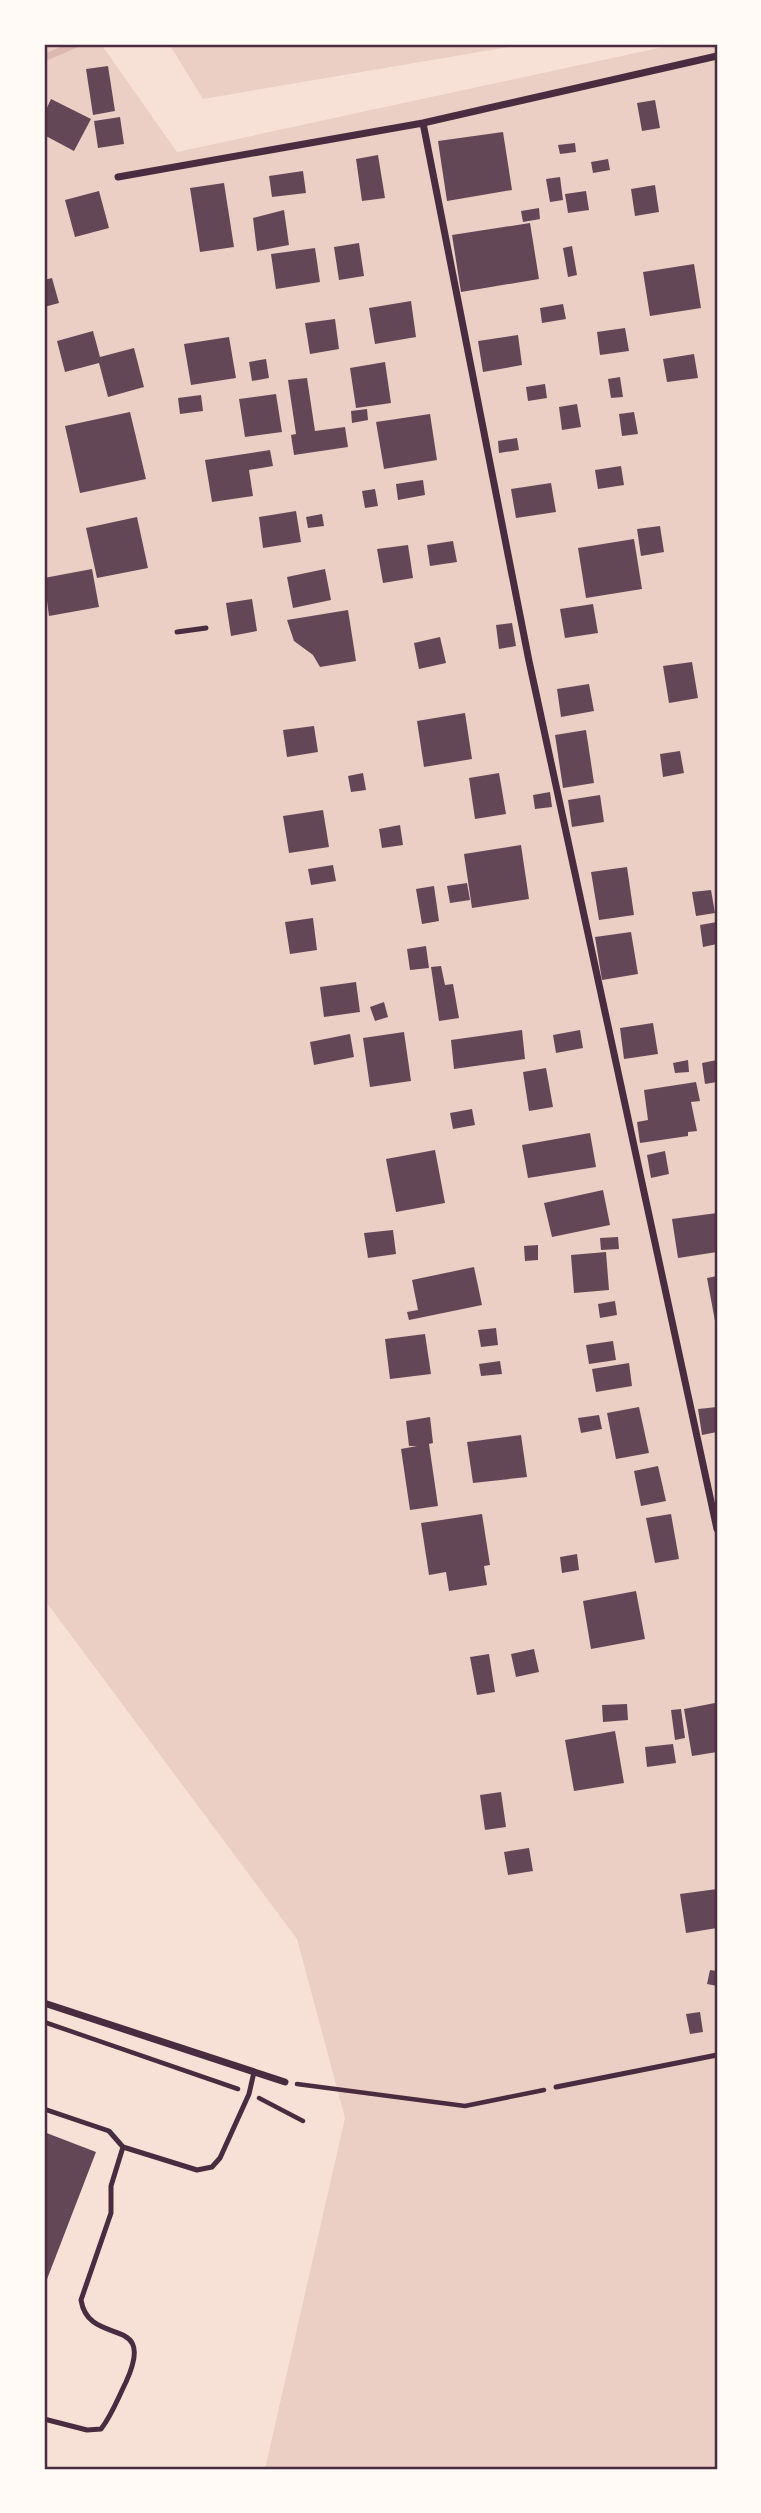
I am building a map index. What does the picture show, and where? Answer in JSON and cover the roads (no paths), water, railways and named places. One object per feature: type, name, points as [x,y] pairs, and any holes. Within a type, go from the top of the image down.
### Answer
[{"type":"street","points":[[118,177],[423,123],[717,56]]},
{"type":"street","points":[[423,123],[529,661],[717,1529]]},
{"type":"street","points":[[44,2003],[285,2082]]},
{"type":"lane","points":[[177,632],[206,628]]},
{"type":"lane","points":[[556,2087],[717,2055]]},
{"type":"lane","points":[[44,2109],[109,2131],[123,2147],[197,2170],[212,2167],[220,2158],[249,2094],[254,2072]]},
{"type":"lane","points":[[44,2419],[87,2430],[100,2429],[109,2419],[135,2362],[136,2349],[131,2340],[92,2322],[83,2313],[81,2300],[111,2213],[111,2186],[123,2147]]},
{"type":"waterway","points":[[44,58],[76,44]]}]
